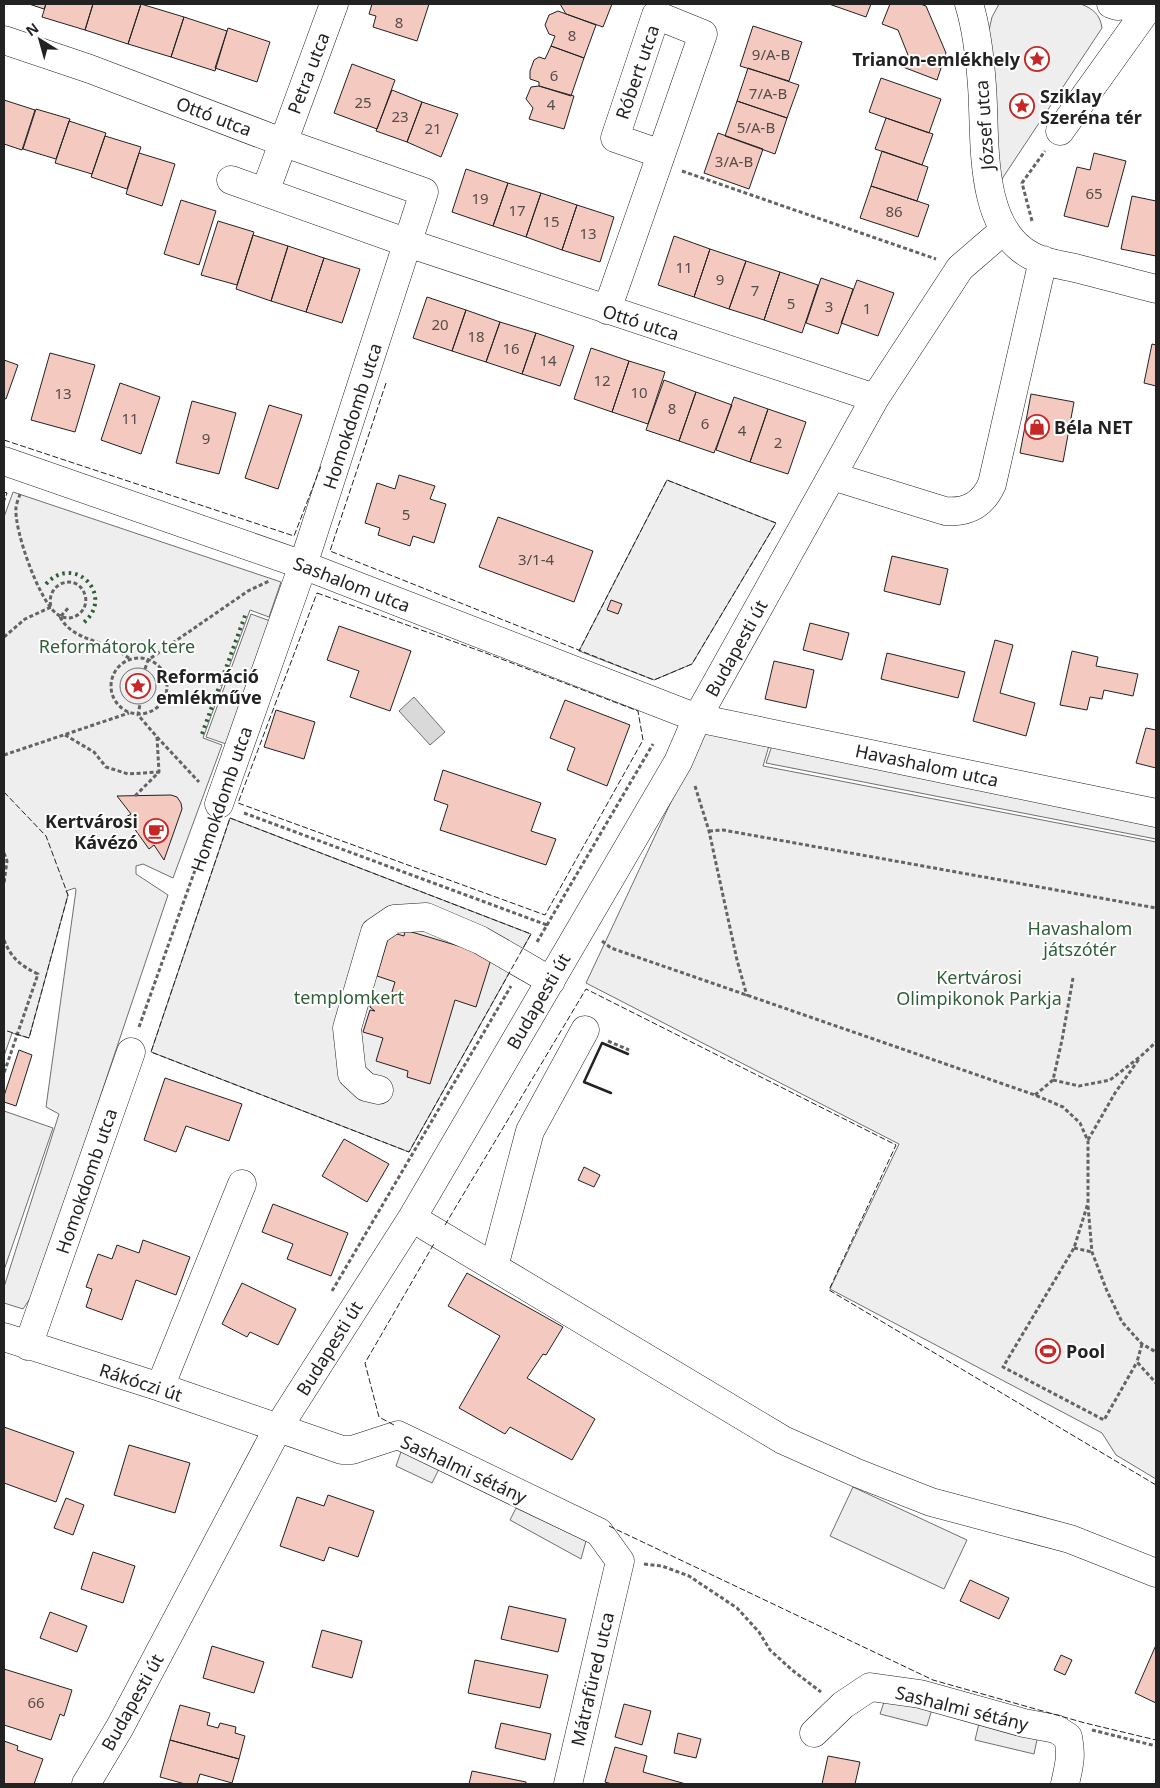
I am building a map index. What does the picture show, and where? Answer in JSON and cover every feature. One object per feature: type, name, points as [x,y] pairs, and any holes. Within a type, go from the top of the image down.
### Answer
[{"type":"street","name":"Petra utca","points":[[264,192],[334,4]]},
{"type":"street","name":"József utca","points":[[969,4],[977,42],[981,76],[986,168],[1001,224]]},
{"type":"street","points":[[1112,4],[1117,6],[1142,4]]},
{"type":"street","points":[[1060,131],[1150,4]]},
{"type":"street","name":"Róbert utca","points":[[607,310],[660,158],[703,34],[656,15],[615,138],[660,158]]},
{"type":"street","name":"Ottó utca","points":[[4,40],[90,69],[282,142],[424,192]]},
{"type":"street","name":"Ottó utca","points":[[231,180],[408,243],[875,398]]},
{"type":"street","name":"Homokdomb utca","points":[[219,804],[303,564],[424,192]]},
{"type":"street","points":[[1001,224],[1020,249],[1043,260],[1156,288]]},
{"type":"street","name":"Budapesti út","points":[[86,1784],[120,1727],[278,1428],[412,1218],[678,762],[697,718],[875,398],[960,268],[1001,224]]},
{"type":"street","points":[[832,476],[945,511],[964,511],[973,507],[987,495],[992,484],[1043,260]]},
{"type":"street","name":"Sashalom utca","points":[[15,464],[303,564],[697,718]]},
{"type":"street","name":"Havashalom utca","points":[[697,718],[1156,813]]},
{"type":"street","points":[[379,1090],[366,1088],[352,1074],[347,1028],[375,932],[394,919],[426,917],[480,940],[551,981]]},
{"type":"street","points":[[494,1267],[530,1131],[585,1030]]},
{"type":"street","name":"Homokdomb utca","points":[[16,1341],[131,1052]]},
{"type":"street","points":[[160,1387],[242,1184]]},
{"type":"street","points":[[412,1218],[783,1440],[931,1502],[1070,1539],[1156,1573]]},
{"type":"street","name":"Rákóczi út","points":[[16,1341],[160,1387],[278,1428]]},
{"type":"street","name":"Sashalmi sétány","points":[[278,1428],[342,1450],[352,1450],[398,1435],[599,1532],[618,1567]]},
{"type":"street","name":"Mátrafüred utca","points":[[568,1784],[618,1567]]},
{"type":"street","name":"Sashalmi sétány","points":[[814,1732],[843,1705],[870,1687],[920,1694],[1024,1724],[1056,1729],[1068,1761]]},
{"type":"path","points":[[1022,183],[1060,131]]},
{"type":"path","points":[[660,158],[960,268]]},
{"type":"path","points":[[15,464],[16,509],[23,547],[37,584],[65,626],[131,659]]},
{"type":"path","points":[[145,669],[148,660],[248,591],[303,564]]},
{"type":"path","points":[[51,607],[50,596],[56,586],[68,582],[79,586],[85,596],[84,607],[76,616],[71,618],[60,616]]},
{"type":"path","points":[[4,637],[25,619],[51,607]]},
{"type":"path","points":[[60,616],[68,607]]},
{"type":"path","points":[[140,658],[148,660],[158,666],[164,675],[167,686],[165,697],[158,706],[149,712],[138,715],[130,713],[116,703],[110,686],[112,678],[116,670],[123,663],[131,659],[140,658]]},
{"type":"path","points":[[138,715],[140,704]]},
{"type":"path","points":[[4,755],[130,713]]},
{"type":"path","points":[[138,715],[219,804],[547,925]]},
{"type":"path","points":[[64,735],[94,752],[106,767],[128,774],[159,772]]},
{"type":"path","points":[[135,796],[159,772],[157,737]]},
{"type":"path","points":[[328,1297],[653,744]]},
{"type":"path","points":[[678,762],[691,772],[709,831],[737,960],[748,996]]},
{"type":"path","name":"Homokdomb utca","points":[[131,1052],[219,804]]},
{"type":"path","points":[[709,831],[723,830],[1156,908]]},
{"type":"path","points":[[4,853],[7,861],[4,883]]},
{"type":"path","points":[[582,924],[611,948],[1035,1095],[1063,1107],[1080,1123],[1088,1141],[1088,1203],[1092,1252],[1107,1291],[1122,1322],[1142,1344],[1156,1352]]},
{"type":"path","points":[[4,940],[8,952],[24,967],[38,974],[4,1073]]},
{"type":"path","points":[[1035,1095],[1053,1080],[1073,978]]},
{"type":"path","points":[[1053,1080],[1079,1086],[1110,1080],[1156,1042]]},
{"type":"path","points":[[1088,1141],[1115,1093],[1141,1056]]},
{"type":"path","points":[[1088,1203],[1074,1248],[1004,1366],[1104,1420],[1137,1362],[1142,1344]]},
{"type":"path","points":[[1074,1248],[1092,1252]]},
{"type":"path","points":[[1137,1362],[1156,1383]]},
{"type":"path","points":[[618,1567],[662,1566],[689,1576],[737,1608],[759,1632],[770,1650],[816,1689],[843,1705]]},
{"type":"path","points":[[1068,1761],[1091,1730],[1156,1746]]},
{"type":"green space","name":"Sziklay Szeréna tér","points":[[999,4],[1081,4],[1095,13],[1100,19],[1102,28],[1000,182],[989,30],[992,17]]},
{"type":"green space","points":[[667,480],[776,523],[692,664],[654,680],[579,651]]},
{"type":"green space","name":"Reformátorok tere","points":[[13,492],[281,582],[269,617],[250,610],[203,738],[222,745],[173,878],[143,864],[136,866],[136,874],[168,895],[35,1291],[23,1309],[4,1303],[4,1287],[59,1114],[46,1107],[76,890],[75,888],[66,891],[68,895],[29,1038],[12,1033],[4,1056],[4,517]]},
{"type":"green space","name":"Kertvárosi Olimpikonok Parkja","points":[[708,723],[771,739],[763,766],[1156,842],[1156,1479],[1116,1455],[1102,1433],[830,1289],[899,1144],[586,983]]},
{"type":"green space","name":"templomkert","points":[[230,818],[531,934],[409,1152],[151,1052]]},
{"type":"green space","points":[[853,1487],[967,1540],[944,1589],[830,1536]]},
{"type":"shaded area","points":[[251,614],[273,622],[229,745],[206,737]]},
{"type":"shaded area","points":[[138,668],[145,669],[151,673],[155,679],[155,693],[151,699],[145,703],[138,704],[131,703],[125,699],[121,693],[120,686],[121,679],[125,673],[131,669]]},
{"type":"shaded area","points":[[414,697],[445,732],[430,745],[399,711]]},
{"type":"shaded area","points":[[774,740],[1156,820],[1156,839],[766,763]]},
{"type":"shaded area","points":[[4,1111],[53,1128],[4,1270]]},
{"type":"shaded area","points":[[402,1449],[440,1467],[432,1483],[396,1466]]},
{"type":"shaded area","points":[[516,1508],[586,1541],[581,1559],[510,1520]]},
{"type":"shaded area","points":[[886,1696],[932,1709],[927,1726],[880,1714]]},
{"type":"shaded area","points":[[980,1719],[1038,1735],[1034,1754],[975,1740]]},
{"type":"building","points":[[29,4],[46,4],[44,9]]},
{"type":"building","points":[[46,4],[93,4],[85,30],[42,17]]},
{"type":"building","points":[[93,4],[141,4],[128,44],[85,30]]},
{"type":"building","points":[[141,4],[184,17],[171,57],[128,44]]},
{"type":"building","points":[[372,4],[429,4],[417,41],[373,27],[376,16],[369,14]]},
{"type":"building","points":[[560,4],[612,4],[603,27],[566,14]]},
{"type":"building","points":[[829,4],[871,4],[866,17]]},
{"type":"building","points":[[890,4],[920,4],[926,6],[946,53],[937,80],[903,67],[908,55],[898,30],[882,24]]},
{"type":"building","points":[[558,11],[596,25],[584,58],[551,46],[555,36],[549,34],[545,25],[549,15]]},
{"type":"building","points":[[184,17],[227,31],[215,71],[171,57]]},
{"type":"building","points":[[753,26],[802,42],[789,81],[740,66]]},
{"type":"building","points":[[228,28],[270,42],[257,82],[215,68]]},
{"type":"building","points":[[551,46],[584,58],[571,96],[539,86],[539,82],[530,79],[530,71],[534,60],[539,57],[545,59]]},
{"type":"building","points":[[352,64],[395,80],[377,129],[334,113]]},
{"type":"building","points":[[748,68],[799,85],[787,118],[737,101]]},
{"type":"building","points":[[881,78],[941,99],[929,133],[869,112]]},
{"type":"building","points":[[539,86],[574,96],[564,129],[529,119],[533,108],[526,99],[531,87]]},
{"type":"building","points":[[392,90],[422,102],[407,142],[376,131]]},
{"type":"building","points":[[4,100],[35,110],[22,150],[4,144]]},
{"type":"building","points":[[737,101],[787,118],[775,154],[725,136]]},
{"type":"building","points":[[422,102],[458,114],[441,157],[407,142]]},
{"type":"building","points":[[36,109],[70,119],[56,159],[23,149]]},
{"type":"building","points":[[886,118],[933,134],[922,165],[875,149]]},
{"type":"building","points":[[69,121],[106,133],[92,174],[55,163]]},
{"type":"building","points":[[718,133],[763,149],[749,189],[704,173]]},
{"type":"building","points":[[105,136],[141,147],[127,189],[91,177]]},
{"type":"building","points":[[882,151],[928,167],[917,201],[871,186]]},
{"type":"building","points":[[139,153],[175,164],[162,206],[126,194]]},
{"type":"building","points":[[1094,153],[1126,161],[1108,227],[1064,216],[1077,167],[1090,170]]},
{"type":"building","points":[[466,169],[508,183],[493,226],[452,212]]},
{"type":"building","points":[[508,183],[541,193],[526,237],[493,226]]},
{"type":"building","points":[[871,186],[929,205],[918,237],[860,218]]},
{"type":"building","points":[[541,193],[577,205],[562,250],[526,237]]},
{"type":"building","points":[[1132,196],[1156,201],[1156,256],[1121,249]]},
{"type":"building","points":[[181,200],[216,211],[199,265],[164,254]]},
{"type":"building","points":[[577,205],[614,217],[600,262],[562,250]]},
{"type":"building","points":[[218,221],[254,232],[237,285],[201,275]]},
{"type":"building","points":[[253,235],[288,246],[271,301],[236,289]]},
{"type":"building","points":[[674,236],[710,249],[694,297],[658,285]]},
{"type":"building","points":[[288,246],[324,258],[306,312],[271,301]]},
{"type":"building","points":[[710,249],[746,261],[729,309],[694,297]]},
{"type":"building","points":[[324,258],[360,269],[342,323],[306,312]]},
{"type":"building","points":[[746,261],[780,272],[764,320],[729,309]]},
{"type":"building","points":[[780,272],[818,285],[802,333],[764,320]]},
{"type":"building","points":[[821,278],[853,289],[838,334],[806,323]]},
{"type":"building","points":[[857,280],[894,293],[878,336],[841,323]]},
{"type":"building","points":[[427,297],[466,310],[452,351],[413,338]]},
{"type":"building","points":[[466,310],[500,322],[486,362],[452,351]]},
{"type":"building","points":[[500,322],[536,333],[522,374],[486,362]]},
{"type":"building","points":[[536,333],[574,346],[560,386],[522,374]]},
{"type":"building","points":[[1152,344],[1156,345],[1156,386],[1144,383]]},
{"type":"building","points":[[591,348],[629,361],[612,412],[574,399]]},
{"type":"building","points":[[50,353],[95,365],[75,432],[31,420]]},
{"type":"building","points":[[4,360],[18,365],[6,399],[4,398]]},
{"type":"building","points":[[629,361],[665,372],[648,424],[612,412]]},
{"type":"building","points":[[664,380],[696,392],[679,441],[646,430]]},
{"type":"building","points":[[120,383],[160,397],[141,454],[101,440]]},
{"type":"building","points":[[696,392],[732,405],[714,453],[679,441]]},
{"type":"building","points":[[1031,394],[1074,402],[1063,462],[1020,453]]},
{"type":"building","points":[[734,397],[768,409],[750,462],[716,450]]},
{"type":"building","points":[[192,401],[236,413],[219,474],[176,463]]},
{"type":"building","points":[[269,405],[302,415],[278,489],[245,478]]},
{"type":"building","points":[[768,409],[806,422],[788,474],[750,462]]},
{"type":"building","points":[[399,475],[435,486],[430,499],[446,504],[434,543],[413,536],[410,546],[378,535],[380,528],[365,523],[377,483],[395,489]]},
{"type":"building","points":[[498,517],[593,551],[574,602],[479,567]]},
{"type":"building","points":[[892,556],[948,569],[940,605],[884,591]]},
{"type":"building","points":[[611,600],[622,604],[618,614],[607,610]]},
{"type":"building","points":[[810,623],[849,633],[842,660],[803,650]]},
{"type":"building","points":[[339,626],[411,651],[390,711],[350,697],[359,671],[327,660]]},
{"type":"building","points":[[995,640],[1013,645],[1000,693],[1035,703],[1026,736],[973,721]]},
{"type":"building","points":[[1072,651],[1098,657],[1096,666],[1138,674],[1133,696],[1104,690],[1102,699],[1090,697],[1087,710],[1060,705]]},
{"type":"building","points":[[887,653],[965,672],[958,698],[881,679]]},
{"type":"building","points":[[774,661],[814,670],[806,708],[765,699]]},
{"type":"building","points":[[565,700],[630,725],[607,786],[567,770],[575,748],[550,738]]},
{"type":"building","points":[[276,710],[315,722],[304,759],[264,747]]},
{"type":"building","points":[[1146,728],[1156,730],[1156,768],[1136,763]]},
{"type":"building","points":[[443,770],[541,803],[531,831],[556,839],[546,865],[440,830],[448,805],[434,800]]},
{"type":"building","name":"Kertvárosi Kávézó","points":[[171,795],[177,797],[182,809],[164,860],[154,845],[149,849],[126,817],[131,814],[117,796]]},
{"type":"building","points":[[405,930],[492,956],[476,1007],[455,1000],[430,1084],[407,1077],[408,1071],[376,1061],[383,1038],[363,1032],[370,1010],[375,1011],[370,1007],[371,1002],[375,998],[381,997],[388,1005],[395,982],[377,976],[390,932],[404,936]]},
{"type":"building","points":[[19,1050],[32,1055],[16,1106],[4,1102],[4,1096]]},
{"type":"building","points":[[165,1078],[242,1104],[229,1141],[186,1126],[176,1152],[144,1140]]},
{"type":"building","points":[[344,1139],[389,1164],[367,1202],[322,1176]]},
{"type":"building","points":[[584,1167],[600,1175],[594,1187],[578,1180]]},
{"type":"building","points":[[273,1204],[348,1233],[331,1276],[287,1259],[293,1244],[262,1232]]},
{"type":"building","points":[[143,1240],[190,1257],[176,1295],[136,1280],[122,1320],[86,1307],[92,1289],[86,1287],[98,1254],[112,1259],[117,1245],[139,1253]]},
{"type":"building","points":[[467,1273],[563,1327],[546,1355],[543,1354],[527,1378],[595,1419],[572,1460],[510,1427],[505,1434],[459,1408],[500,1336],[448,1306]]},
{"type":"building","points":[[242,1283],[296,1309],[278,1345],[250,1332],[247,1337],[222,1324]]},
{"type":"building","points":[[4,1427],[74,1452],[56,1502],[4,1483]]},
{"type":"building","points":[[129,1445],[190,1463],[175,1513],[114,1495]]},
{"type":"building","points":[[328,1495],[374,1511],[358,1557],[329,1547],[324,1561],[280,1546],[297,1497],[324,1506]]},
{"type":"building","points":[[66,1498],[84,1505],[73,1535],[54,1528]]},
{"type":"building","points":[[93,1552],[135,1566],[123,1603],[81,1589]]},
{"type":"building","points":[[970,1580],[1009,1598],[999,1619],[960,1601]]},
{"type":"building","points":[[509,1606],[566,1619],[558,1652],[501,1639]]},
{"type":"building","points":[[50,1612],[87,1626],[77,1652],[40,1638]]},
{"type":"building","points":[[322,1630],[362,1641],[352,1678],[312,1667]]},
{"type":"building","points":[[1156,1645],[1156,1703],[1135,1693]]},
{"type":"building","points":[[212,1646],[264,1662],[254,1693],[203,1678]]},
{"type":"building","points":[[1061,1655],[1072,1660],[1065,1675],[1054,1670]]},
{"type":"building","points":[[475,1660],[548,1675],[540,1708],[468,1693]]},
{"type":"building","points":[[4,1669],[72,1690],[64,1716],[60,1714],[51,1740],[4,1725]]},
{"type":"building","points":[[624,1704],[651,1711],[642,1745],[615,1737]]},
{"type":"building","points":[[180,1705],[210,1713],[207,1725],[218,1728],[220,1723],[236,1727],[235,1733],[245,1736],[239,1759],[170,1740]]},
{"type":"building","points":[[501,1723],[551,1734],[545,1760],[495,1748]]},
{"type":"building","points":[[678,1733],[701,1739],[696,1758],[674,1753]]},
{"type":"building","points":[[170,1740],[239,1759],[232,1783],[200,1774],[197,1784],[185,1784],[160,1777]]},
{"type":"building","points":[[4,1741],[18,1746],[17,1750],[43,1759],[34,1784],[4,1784]]},
{"type":"building","points":[[615,1747],[647,1756],[643,1772],[686,1784],[612,1784],[605,1782]]},
{"type":"building","points":[[828,1756],[860,1762],[855,1784],[822,1784]]},
{"type":"building","points":[[472,1771],[526,1782],[526,1784],[469,1784]]},
{"type":"hedge","points":[[46,584],[57,575],[69,573],[79,575],[88,582],[94,591],[95,602],[92,613],[82,624]]},
{"type":"hedge","points":[[202,734],[246,613]]},
{"type":"fence","points":[[386,383],[330,551],[654,680],[692,664],[776,523],[667,480],[579,651]]},
{"type":"fence","points":[[4,440],[294,536],[321,466]]},
{"type":"fence","points":[[4,492],[7,493],[4,503]]},
{"type":"fence","points":[[317,593],[483,652],[638,711],[643,740],[545,915],[238,803],[317,593]]},
{"type":"fence","points":[[4,792],[46,836],[68,895],[29,1038],[4,1030]]},
{"type":"fence","points":[[230,818],[531,934],[409,1152],[151,1052],[230,818]]},
{"type":"fence","points":[[445,1225],[586,989],[896,1145],[829,1290],[1156,1485]]},
{"type":"fence","points":[[394,1425],[379,1417],[365,1363],[435,1242]]},
{"type":"fence","points":[[609,1526],[933,1680],[1085,1723],[1156,1740]]},
{"type":"wall","points":[[611,1093],[584,1082],[602,1043],[628,1054]]},
{"type":"place","name":"Trianon-emlékhely","points":[[1037,59]]},
{"type":"place","name":"Sziklay Szeréna tér","points":[[1022,106]]},
{"type":"place","name":"Béla NET","points":[[1037,427]]},
{"type":"place","name":"Reformáció emlékműve","points":[[138,686]]},
{"type":"place","name":"Kertvárosi Kávézó","points":[[156,831]]},
{"type":"place","name":"Pool","points":[[1048,1351]]},
{"type":"park label","name":"Havashalom játszótér","points":[[1080,938]]}]
